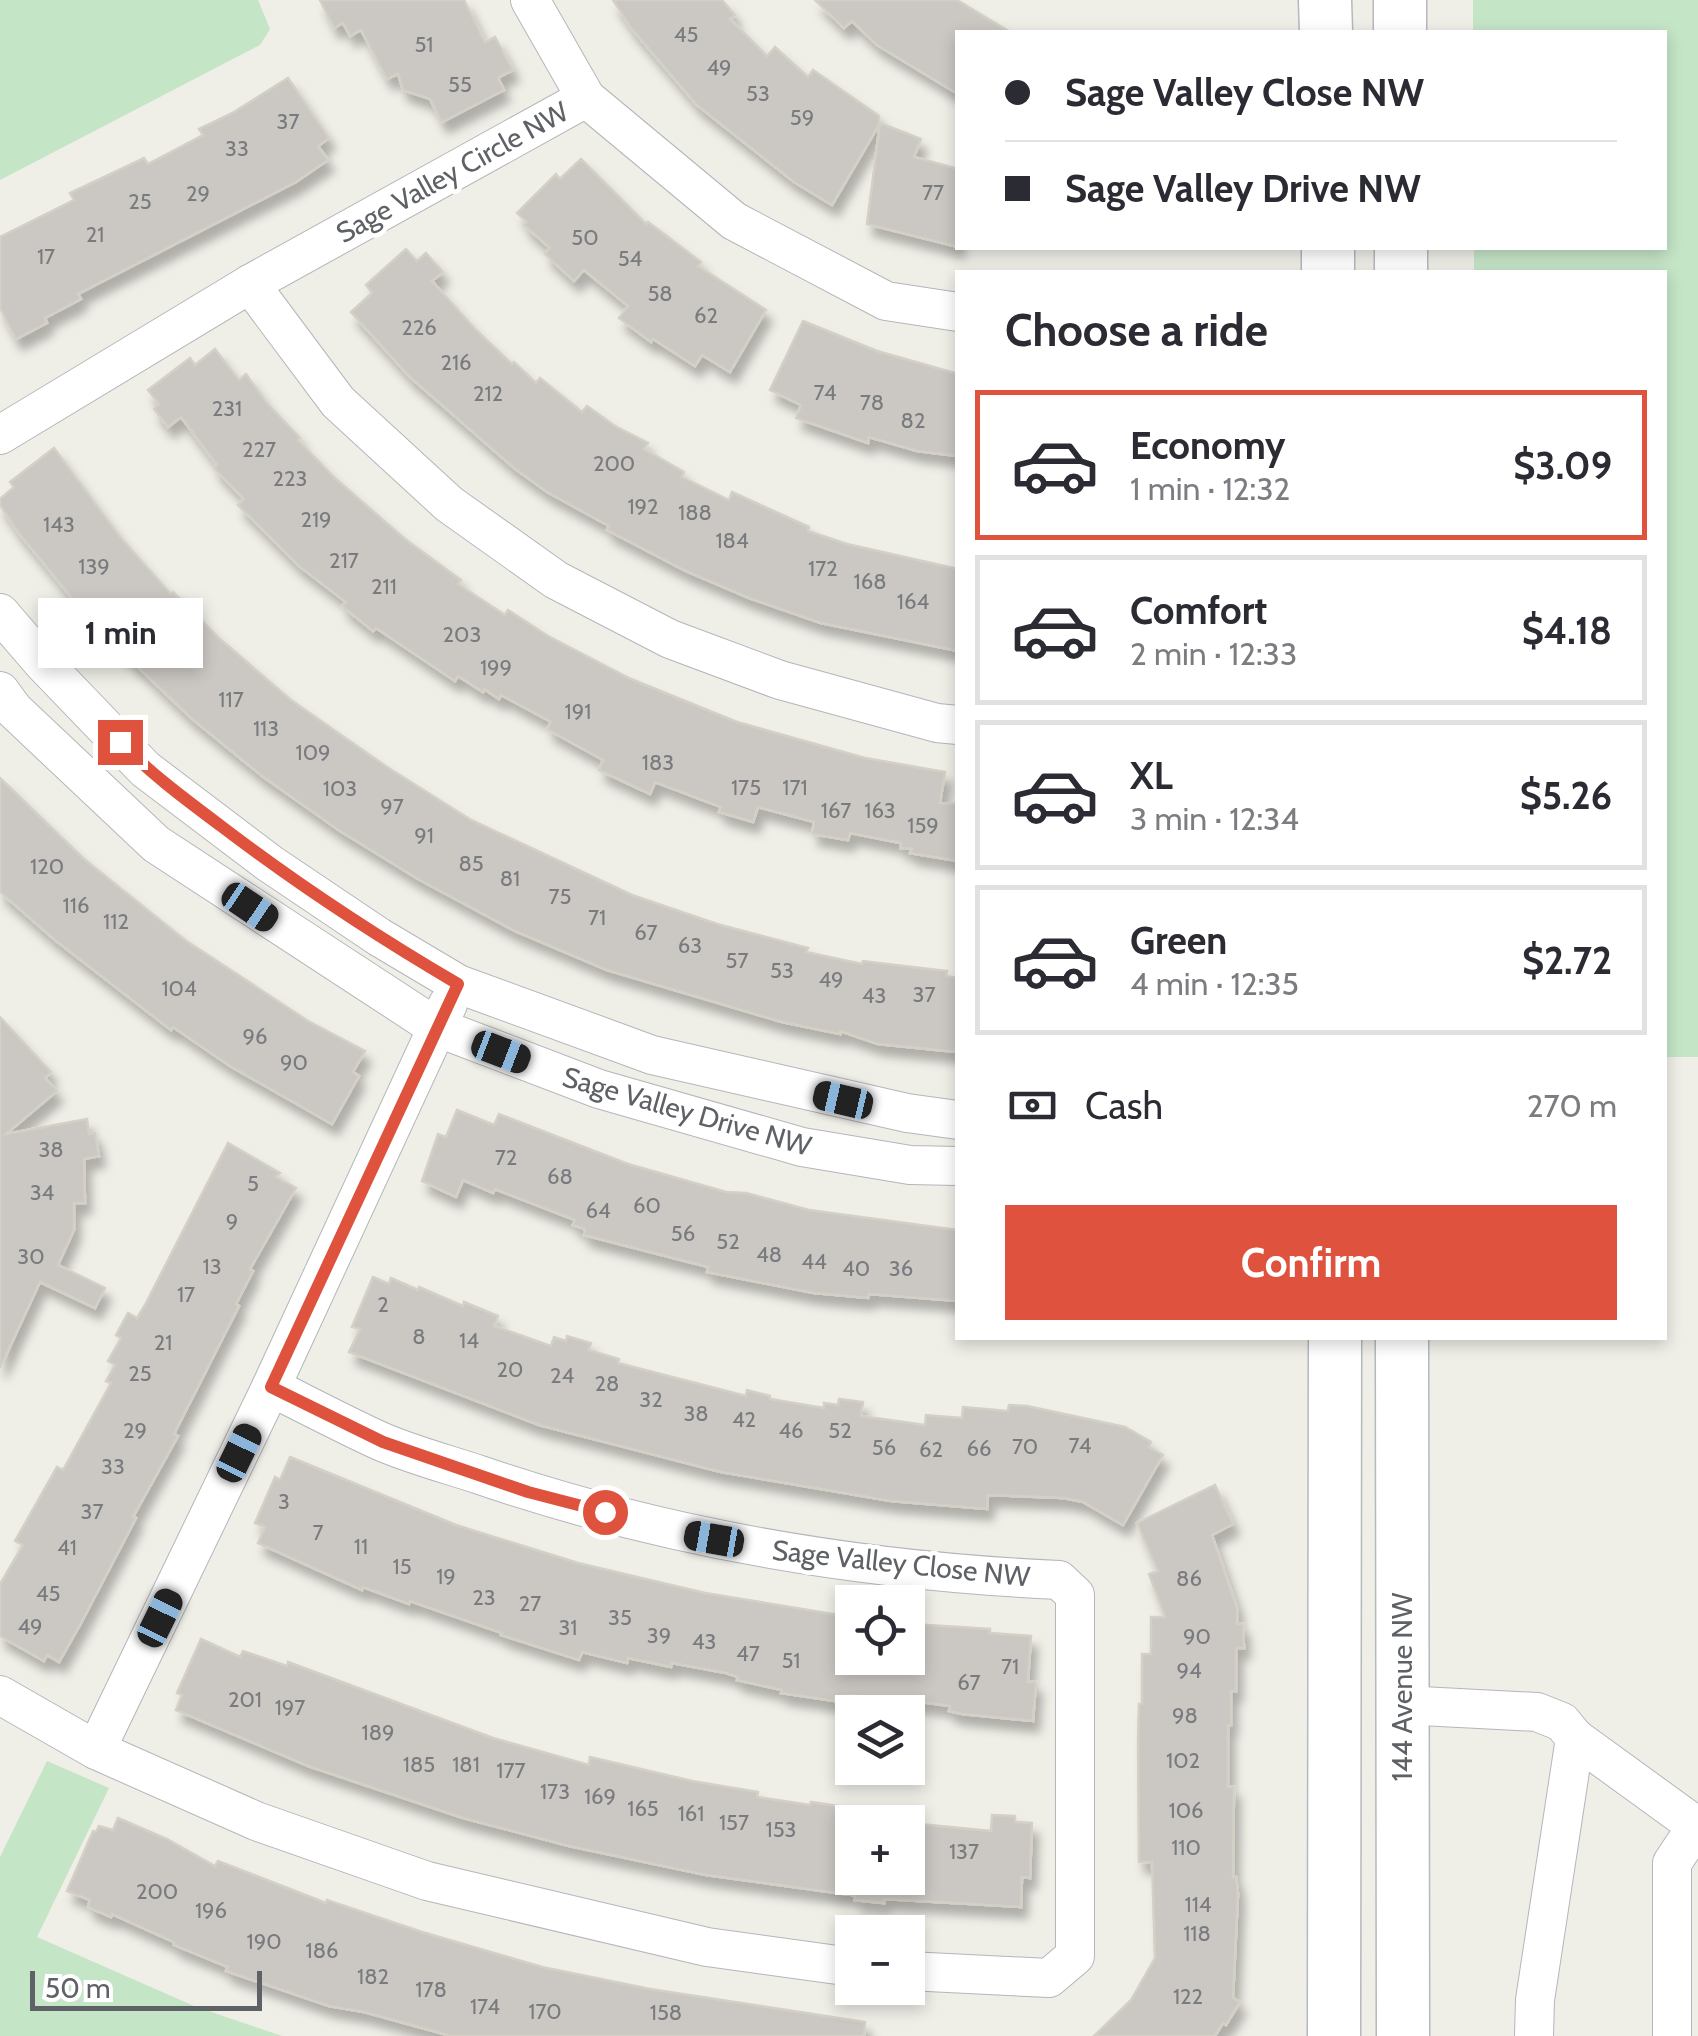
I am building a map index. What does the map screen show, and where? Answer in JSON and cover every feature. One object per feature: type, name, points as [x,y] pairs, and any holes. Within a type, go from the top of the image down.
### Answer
[{"type":"main road","points":[[1325,0],[1326,30]]},
{"type":"main road","points":[[1400,0],[1400,30]]},
{"type":"main road","points":[[1334,1340],[1334,2036]]},
{"type":"main road","name":"144 Avenue NW","points":[[1402,1340],[1402,2036]]},
{"type":"street","points":[[530,0],[586,98]]},
{"type":"street","name":"Sage Valley Circle NW","points":[[0,435],[250,284],[586,98],[734,221],[886,301],[955,312]]},
{"type":"street","points":[[250,284],[338,402],[449,504],[556,580],[670,640],[780,680],[955,725]]},
{"type":"street","name":"Sage Valley Drive NW","points":[[0,613],[42,663],[146,769],[269,863],[379,937],[458,984],[652,1055],[907,1114],[955,1120]]},
{"type":"street","name":"Sage Valley Drive NW","points":[[0,692],[14,710],[156,844],[436,1026],[599,1089],[802,1147],[910,1165],[955,1166]]},
{"type":"street","points":[[96,1750],[271,1387],[458,984]]},
{"type":"street","name":"Sage Valley Close NW","points":[[271,1387],[383,1442],[528,1492],[682,1533],[811,1557],[980,1576],[1059,1580],[1075,1594],[1075,1956],[1049,1978],[925,1972]]},
{"type":"street","points":[[0,1695],[96,1750],[256,1821],[427,1881],[707,1947],[835,1965]]},
{"type":"street","points":[[1402,1705],[1537,1712],[1562,1722],[1575,1738],[1696,1825],[1672,1864],[1672,2036]]},
{"type":"street","points":[[1534,2036],[1535,2000],[1575,1738]]},
{"type":"green space","points":[[0,0],[258,0],[270,29],[260,45],[0,180]]},
{"type":"green space","points":[[1473,0],[1698,0],[1698,1057],[1667,1057],[1667,270],[1474,270],[1474,250],[1667,250],[1667,30],[1473,30]]},
{"type":"green space","points":[[47,1761],[109,1788],[37,1937],[194,2006],[282,2036],[0,2036],[0,1857]]},
{"type":"building","points":[[320,0],[464,0],[485,42],[495,37],[513,70],[498,78],[504,90],[442,122],[430,99],[403,90],[398,74],[387,79],[361,30],[350,36],[343,23],[334,28]]},
{"type":"building","points":[[613,0],[722,0],[735,15],[730,19],[767,56],[775,47],[808,77],[813,70],[879,116],[879,125],[832,205],[794,182],[697,105],[632,29]]},
{"type":"building","points":[[815,0],[957,0],[1007,30],[955,30],[955,92],[877,45],[852,21],[844,28]]},
{"type":"building","points":[[288,78],[329,138],[318,146],[328,160],[296,182],[78,294],[81,299],[16,339],[0,308],[0,237],[74,200],[70,193],[144,158],[148,164],[203,135],[199,129]]},
{"type":"building","points":[[880,123],[921,139],[914,157],[955,168],[955,246],[867,224]]},
{"type":"building","points":[[581,159],[646,224],[701,262],[698,266],[766,310],[730,372],[702,355],[695,366],[653,339],[651,342],[619,318],[628,306],[584,270],[574,281],[545,254],[550,248],[524,225],[527,222],[517,213],[556,174],[560,179]]},
{"type":"building","points":[[406,249],[417,261],[426,253],[443,272],[432,281],[512,364],[536,383],[540,378],[582,412],[587,406],[648,443],[644,449],[684,472],[682,477],[729,500],[732,492],[809,527],[808,531],[847,544],[955,568],[955,650],[821,623],[686,571],[607,530],[609,526],[547,492],[514,468],[410,377],[351,312],[372,293],[366,285]]},
{"type":"building","points":[[803,321],[877,351],[955,373],[955,456],[917,451],[869,437],[868,443],[796,418],[801,405],[770,390]]},
{"type":"building","points":[[215,349],[239,380],[246,374],[298,440],[336,479],[405,539],[461,580],[458,584],[505,615],[508,610],[548,636],[631,679],[737,722],[865,758],[945,772],[940,803],[955,804],[955,860],[910,853],[912,849],[901,848],[901,843],[850,833],[848,840],[812,834],[814,822],[758,807],[753,822],[719,812],[721,807],[655,782],[650,794],[599,770],[603,760],[547,729],[551,722],[501,695],[499,699],[484,689],[483,692],[458,676],[455,681],[376,628],[373,631],[238,505],[244,499],[214,468],[217,465],[181,417],[168,427],[154,409],[159,404],[148,390],[190,358],[195,365]]},
{"type":"building","points":[[54,448],[121,538],[171,594],[220,639],[291,700],[471,820],[632,895],[717,924],[808,948],[806,952],[862,964],[863,961],[947,971],[946,976],[955,978],[955,1052],[878,1044],[840,1031],[782,1022],[607,970],[515,931],[418,879],[262,776],[191,718],[94,625],[0,505],[0,499],[14,487],[10,482]]},
{"type":"building","points":[[0,778],[84,859],[185,940],[308,1021],[365,1051],[353,1072],[359,1076],[332,1124],[230,1066],[173,1027],[171,1030],[0,892]]},
{"type":"building","points":[[0,1017],[51,1072],[45,1078],[57,1091],[6,1134],[87,1119],[89,1134],[95,1133],[99,1156],[84,1159],[85,1203],[74,1203],[74,1230],[58,1265],[105,1288],[95,1308],[40,1282],[0,1368]]},
{"type":"building","points":[[457,1110],[494,1125],[499,1114],[628,1164],[726,1192],[746,1193],[809,1210],[955,1230],[955,1301],[814,1293],[707,1272],[708,1267],[584,1235],[585,1229],[573,1225],[575,1220],[495,1189],[493,1193],[463,1180],[456,1197],[422,1181],[438,1134],[446,1137]]},
{"type":"building","points":[[228,1143],[280,1173],[276,1177],[296,1188],[250,1269],[253,1271],[236,1304],[239,1306],[174,1434],[178,1436],[80,1625],[59,1662],[47,1655],[44,1661],[0,1636],[0,1584],[23,1545],[15,1541],[57,1467],[63,1470],[111,1383],[106,1381],[115,1365],[108,1361],[121,1338],[116,1335],[128,1313],[137,1318],[145,1305]]},
{"type":"building","points":[[373,1277],[389,1284],[391,1278],[418,1290],[419,1287],[463,1306],[464,1302],[498,1316],[494,1326],[551,1346],[554,1337],[566,1341],[567,1336],[591,1343],[589,1350],[619,1359],[618,1363],[746,1396],[747,1390],[770,1399],[824,1408],[824,1403],[838,1405],[839,1399],[863,1402],[861,1416],[925,1425],[926,1415],[962,1418],[963,1407],[1008,1411],[1009,1405],[1027,1406],[1125,1427],[1151,1442],[1149,1447],[1163,1455],[1123,1525],[1083,1502],[1064,1498],[988,1495],[987,1509],[891,1501],[721,1472],[539,1425],[349,1352],[360,1329],[352,1327]]},
{"type":"building","points":[[290,1457],[456,1525],[578,1563],[705,1593],[835,1614],[835,1675],[925,1675],[925,1625],[1031,1636],[1028,1682],[1036,1682],[1033,1721],[949,1711],[950,1706],[925,1703],[925,1695],[835,1695],[835,1701],[781,1693],[782,1690],[737,1680],[738,1677],[726,1673],[672,1663],[671,1667],[628,1658],[627,1663],[582,1652],[579,1660],[410,1601],[409,1604],[363,1587],[362,1590],[258,1543],[265,1527],[255,1523],[275,1477],[280,1480]]},
{"type":"building","points":[[1215,1485],[1233,1524],[1212,1535],[1237,1608],[1237,1624],[1243,1624],[1244,1648],[1236,1648],[1236,1691],[1231,1691],[1228,1725],[1228,1787],[1234,1787],[1233,1877],[1238,1894],[1233,1998],[1240,2002],[1215,2036],[1094,2036],[1131,2000],[1155,1958],[1152,1862],[1139,1862],[1139,1704],[1142,1654],[1151,1654],[1151,1617],[1165,1617],[1149,1574],[1158,1571],[1137,1523]]},
{"type":"building","points":[[201,1639],[240,1657],[243,1651],[287,1666],[288,1662],[493,1738],[589,1765],[590,1757],[758,1792],[757,1797],[835,1806],[835,1893],[706,1875],[569,1846],[463,1818],[308,1766],[176,1710],[182,1695],[177,1693]]},
{"type":"building","points":[[992,1815],[1015,1816],[1015,1822],[1032,1823],[1030,1878],[1022,1877],[1021,1907],[855,1900],[855,1895],[925,1895],[925,1825],[991,1831]]},
{"type":"building","points":[[118,1818],[215,1866],[218,1861],[326,1903],[327,1900],[422,1932],[542,1967],[650,1989],[865,2022],[864,2036],[451,2036],[329,2006],[226,1971],[228,1967],[112,1914],[111,1917],[88,1907],[90,1900],[67,1891],[93,1831],[99,1826],[113,1830]]},
{"type":"route","points":[[120,742],[146,769],[269,863],[379,937],[458,984],[271,1387],[383,1442],[528,1492],[605,1512]]}]
